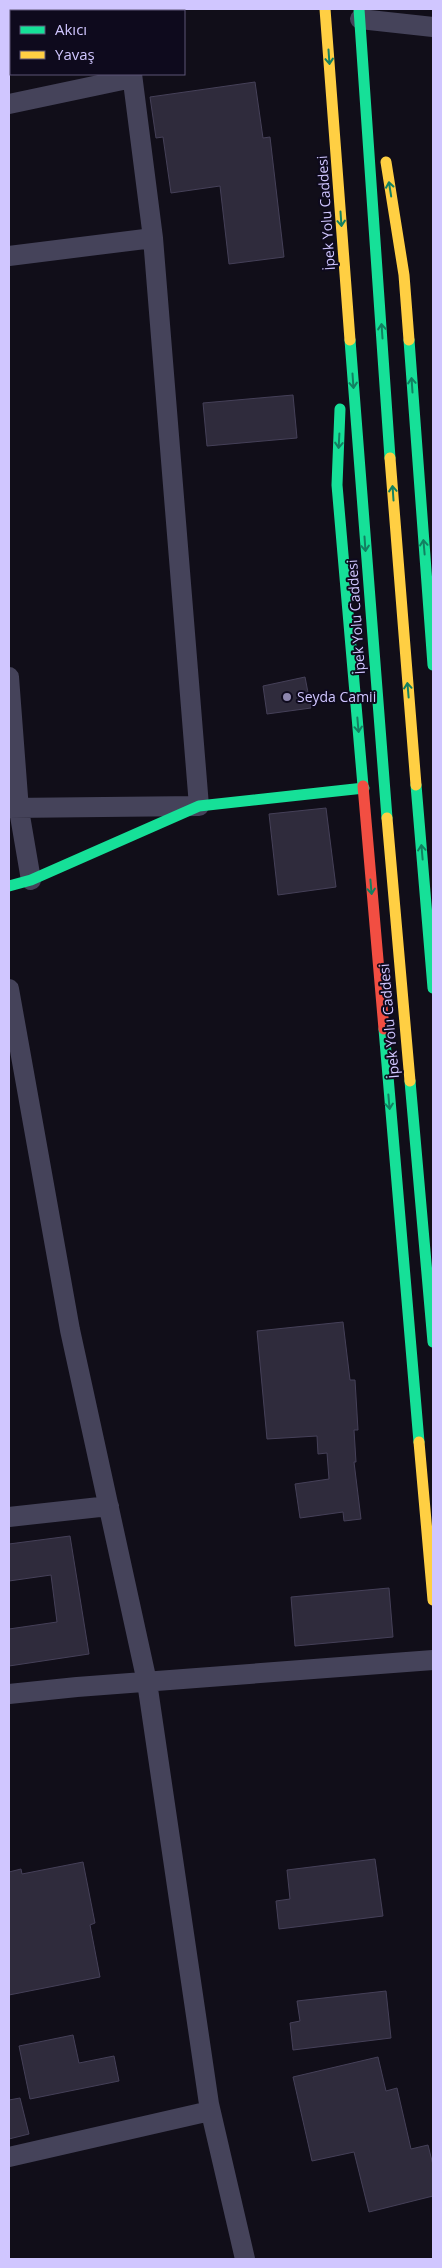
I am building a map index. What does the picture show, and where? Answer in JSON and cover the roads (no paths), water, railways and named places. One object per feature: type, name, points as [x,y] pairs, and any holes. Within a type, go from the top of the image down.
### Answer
[{"type":"main road","name":"İpek Yolu Caddesi","points":[[325,9],[384,787],[433,1342]]},
{"type":"main road","points":[[360,14],[378,121]]},
{"type":"main road","points":[[360,14],[393,502],[433,988]]},
{"type":"main road","points":[[384,149],[404,275],[433,665]]},
{"type":"main road","points":[[346,288],[337,484],[433,1600]]},
{"type":"main road","points":[[9,886],[31,880],[199,806],[364,788]]},
{"type":"street","points":[[360,14],[433,27]]},
{"type":"street","points":[[9,104],[132,76],[153,238],[199,806],[14,809]]},
{"type":"street","points":[[9,256],[153,238]]},
{"type":"street","points":[[9,677],[14,809],[31,880]]},
{"type":"street","points":[[9,989],[70,1330],[147,1682],[210,2111],[245,2259]]},
{"type":"street","points":[[9,1517],[109,1506]]},
{"type":"street","points":[[9,1694],[433,1660]]},
{"type":"street","points":[[9,2157],[210,2111]]},
{"type":"place","name":"Seyda Camii","points":[[287,697]]}]
